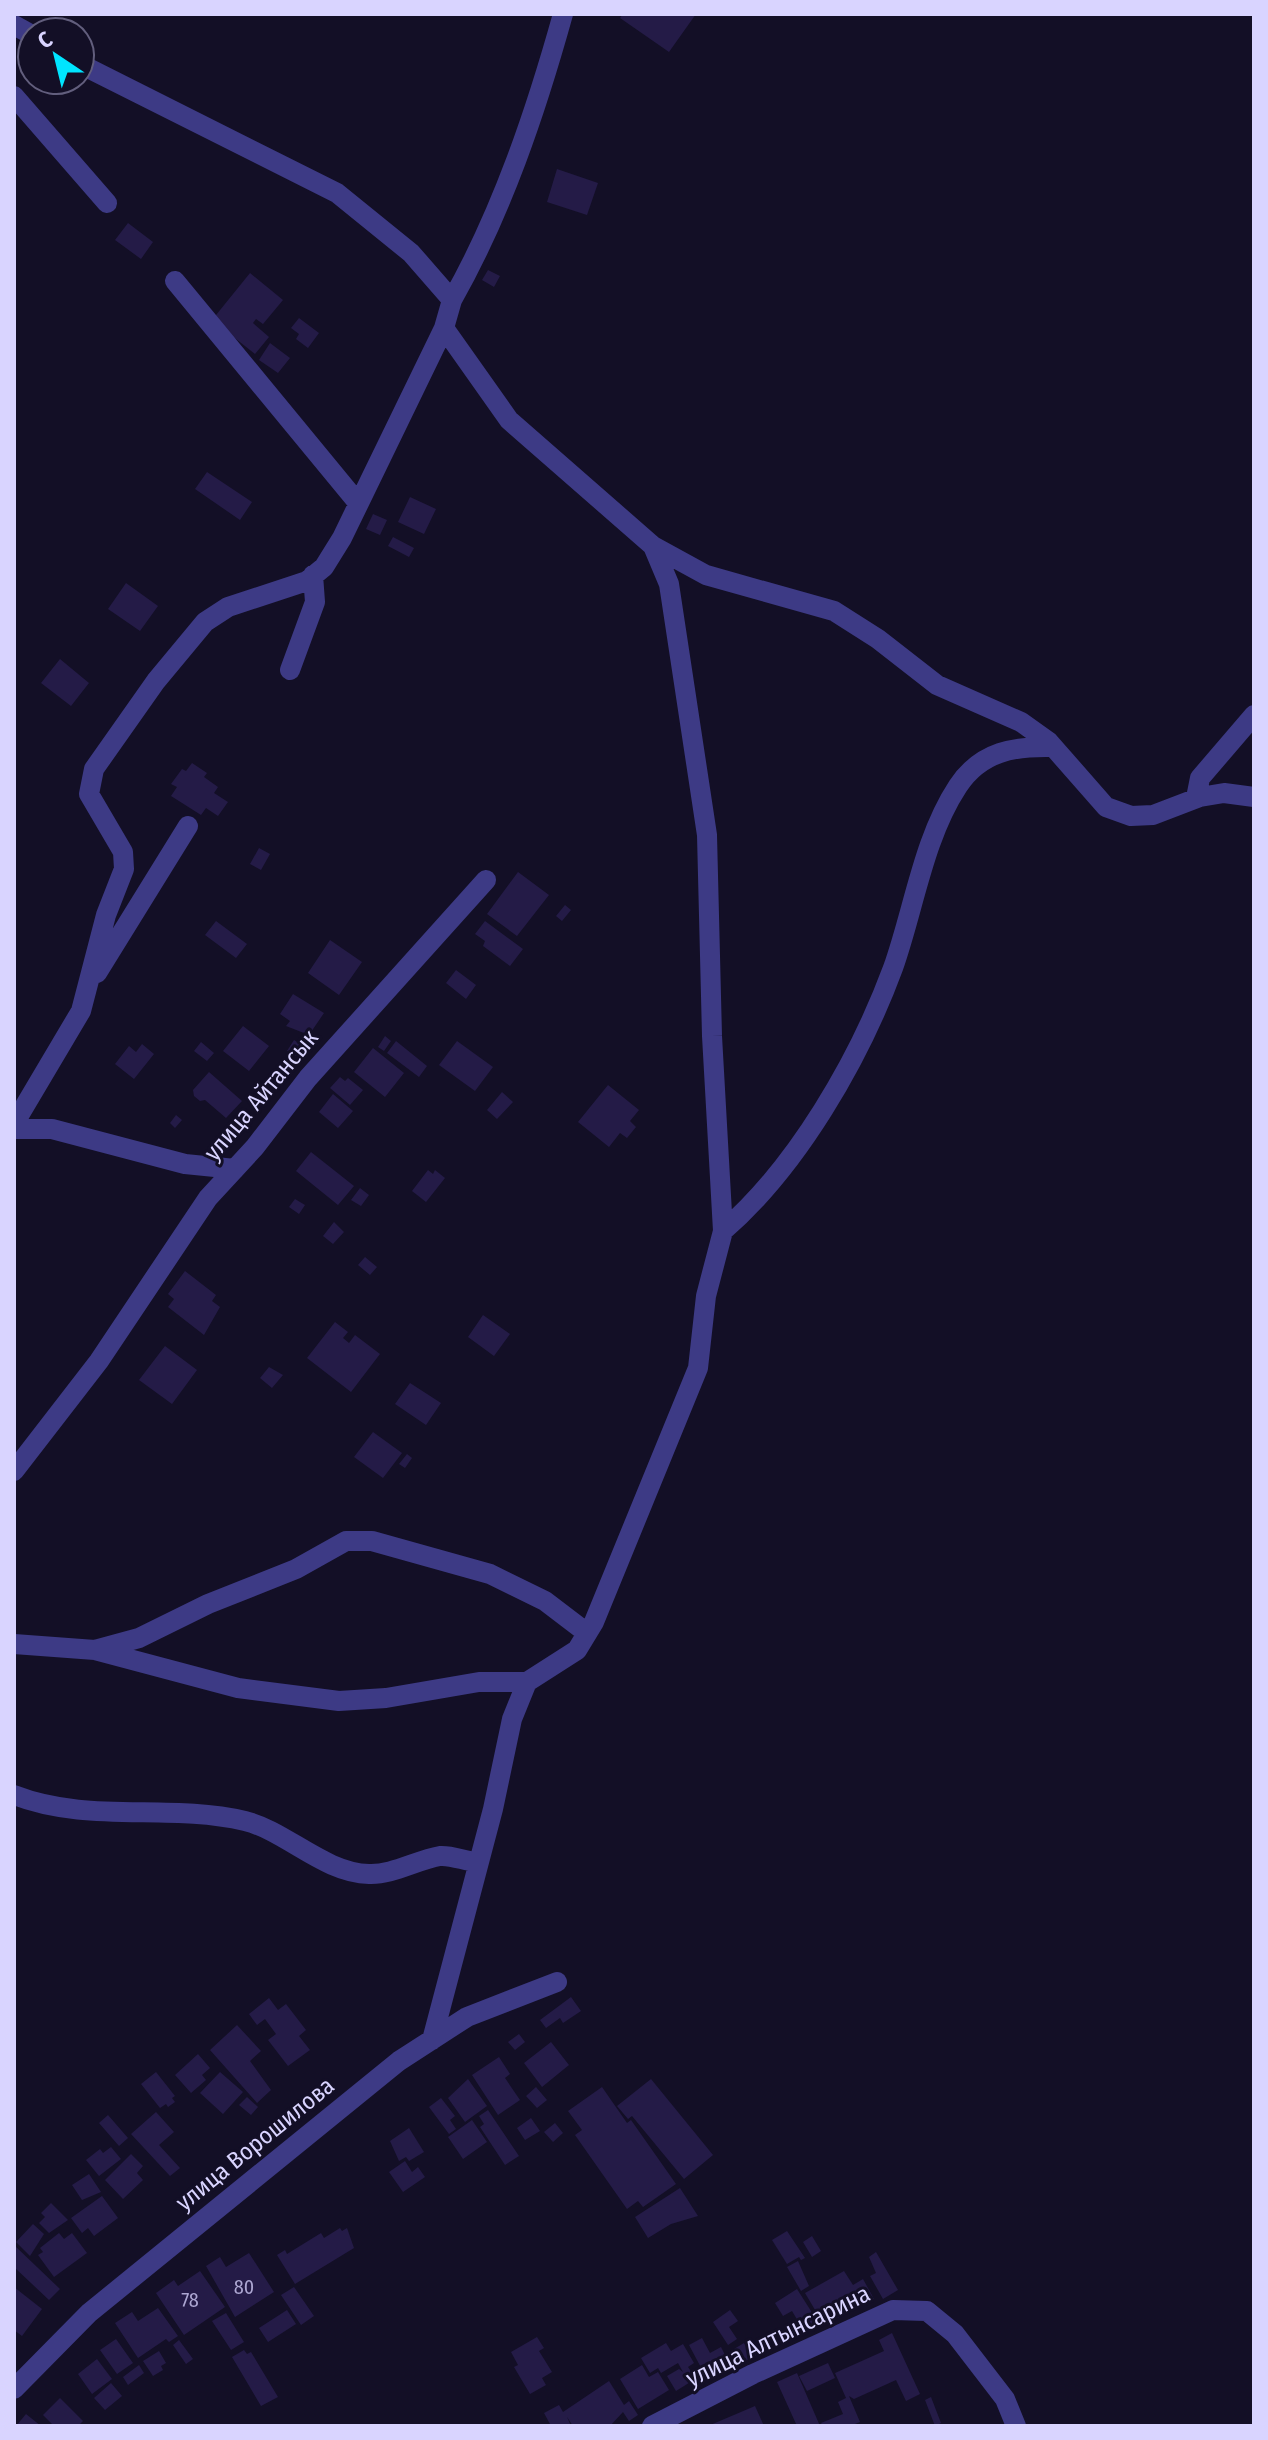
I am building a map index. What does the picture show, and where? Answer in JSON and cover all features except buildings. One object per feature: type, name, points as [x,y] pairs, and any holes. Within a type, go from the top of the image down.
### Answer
[{"type":"street","points":[[235,1169],[185,1164],[52,1129],[14,1124],[81,1011],[106,915],[124,869],[123,852],[89,794],[94,769],[156,681],[205,622],[228,607],[290,588],[313,575],[330,557],[444,328],[452,300],[475,260],[501,195],[563,14]]},
{"type":"street","points":[[96,72],[337,193],[411,253],[452,300]]},
{"type":"street","points":[[14,96],[107,203]]},
{"type":"street","points":[[175,281],[358,503]]},
{"type":"street","points":[[444,328],[509,420],[653,546],[706,575],[834,611],[878,639],[937,685],[1021,722],[1053,747],[1106,807],[1131,816],[1153,815],[1196,798],[1224,793],[1254,797]]},
{"type":"street","points":[[14,1644],[95,1650],[238,1688],[339,1701],[386,1698],[479,1682],[527,1682],[577,1650],[587,1633],[698,1368],[706,1296],[723,1231],[712,1036],[707,835],[669,584],[653,546]]},
{"type":"street","points":[[290,670],[315,602],[313,575]]},
{"type":"street","points":[[1196,798],[1200,778],[1254,715]]},
{"type":"street","points":[[723,1231],[756,1202],[789,1158],[863,1038],[892,969],[940,820],[959,784],[989,755],[1010,748],[1053,747]]},
{"type":"street","points":[[86,990],[188,826]]},
{"type":"street","name":"улица Айтансык","points":[[14,1471],[99,1361],[208,1198],[308,1078],[486,880]]},
{"type":"street","points":[[95,1650],[139,1638],[208,1604],[296,1569],[346,1541],[372,1541],[490,1574],[545,1601],[587,1633]]},
{"type":"street","points":[[432,2040],[476,1862],[493,1809],[512,1719],[527,1682]]},
{"type":"street","points":[[14,1795],[60,1809],[110,1814],[146,1811],[184,1813],[247,1822],[338,1865],[368,1874],[445,1855],[476,1862]]},
{"type":"street","name":"улица Ворошилова","points":[[14,2389],[89,2313],[399,2061],[467,2017],[557,1982]]},
{"type":"street","name":"улица Алтынсарина","points":[[652,2426],[753,2374],[893,2310],[927,2311],[955,2334],[1005,2399],[1016,2426]]}]
